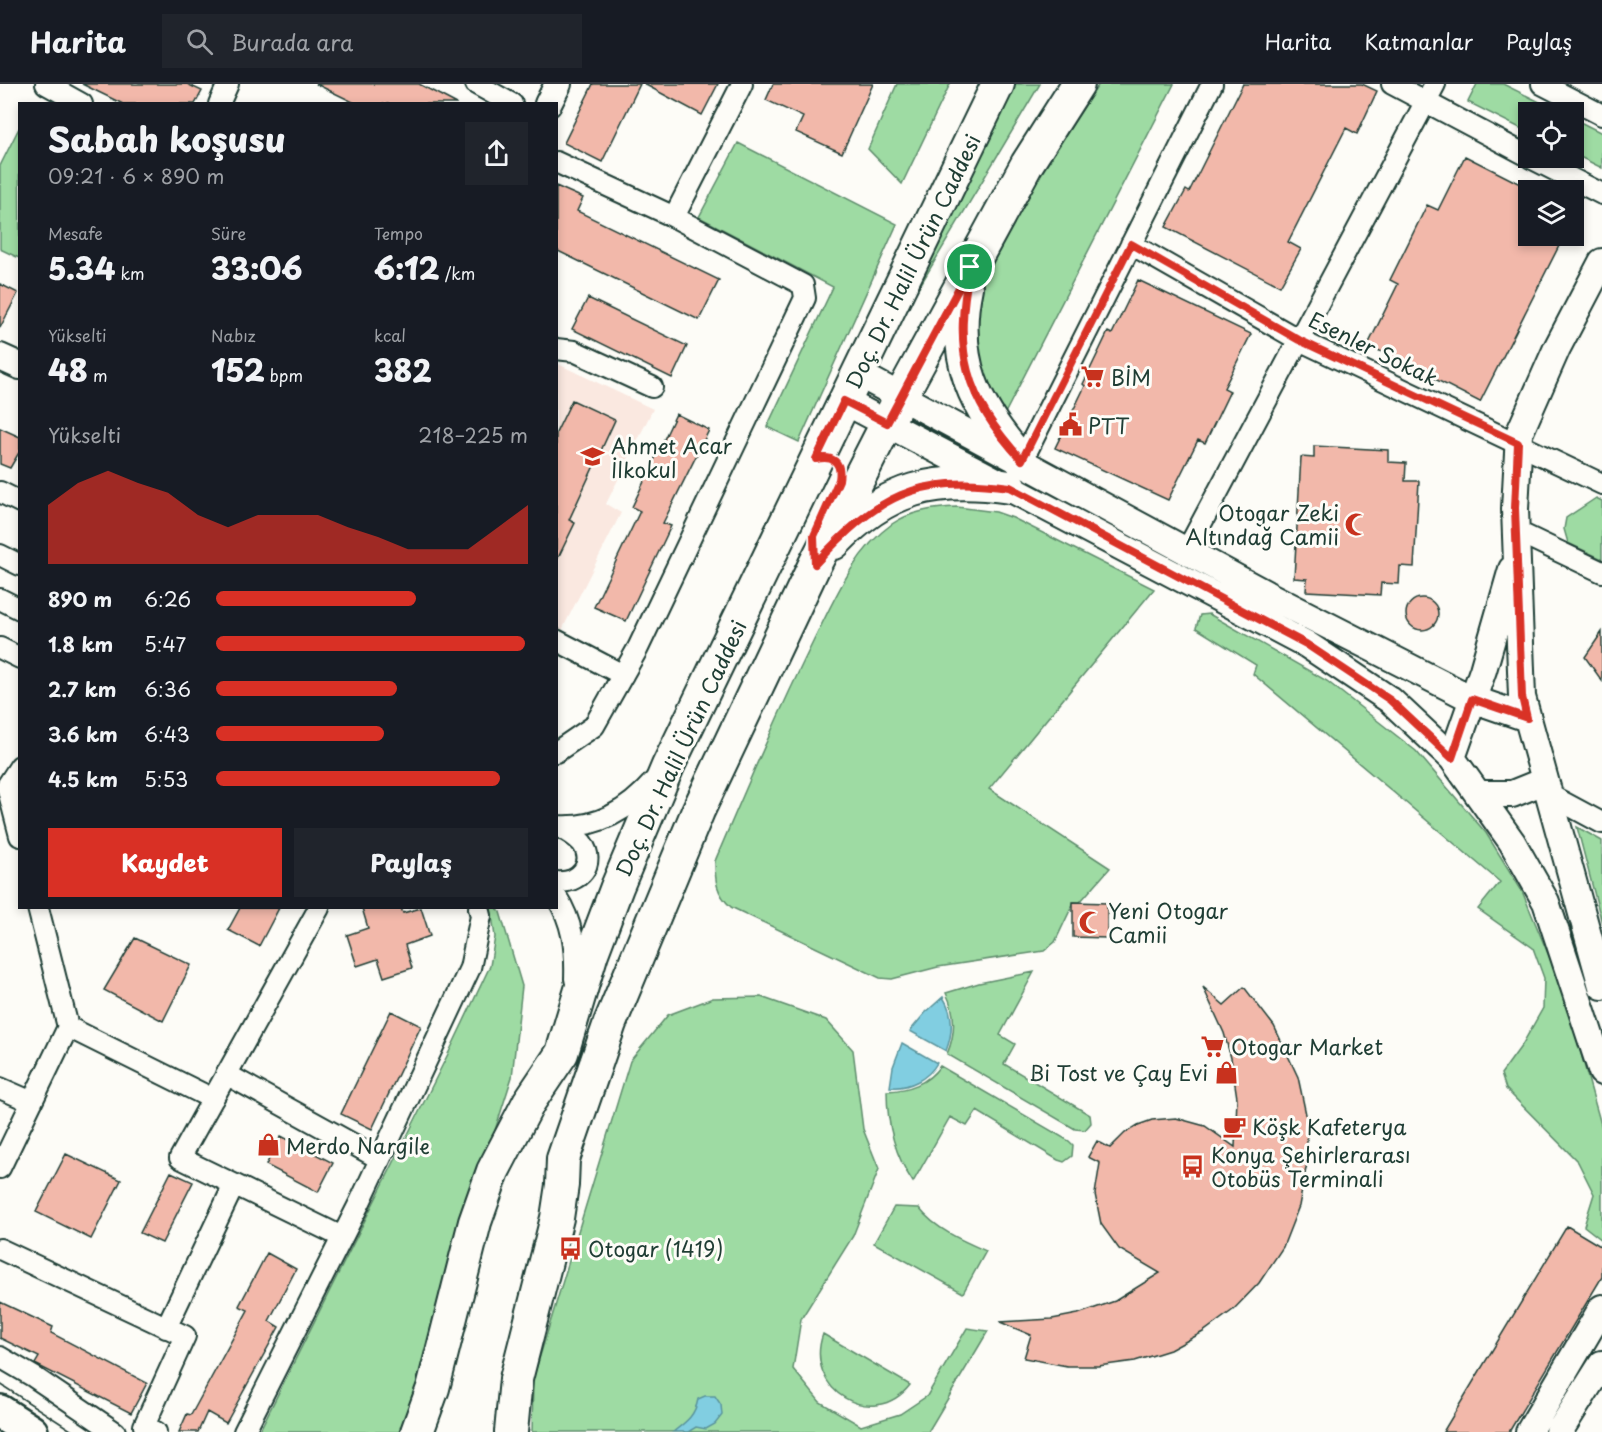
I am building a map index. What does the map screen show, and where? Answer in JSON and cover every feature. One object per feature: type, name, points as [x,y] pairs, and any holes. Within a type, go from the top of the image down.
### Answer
[{"type":"highway","points":[[0,1412],[32,1432]]},
{"type":"main road","name":"Doç. Dr. Halil Ürün Caddesi","points":[[417,1432],[433,1388],[475,1222],[493,1171],[529,1102],[562,1053],[616,887],[668,765],[998,84]]},
{"type":"main road","name":"Doç. Dr. Halil Ürün Caddesi","points":[[511,1432],[516,1379],[557,1218],[563,1159],[610,1023],[698,811],[815,564],[894,410],[1027,164],[1077,84]]},
{"type":"main road","points":[[815,564],[857,521],[879,505],[903,494],[929,485],[1016,474],[975,395],[966,363],[962,307],[970,267]]},
{"type":"main road","points":[[815,564],[814,536],[839,480],[841,470],[833,458],[816,459]]},
{"type":"street","points":[[46,84],[78,102]]},
{"type":"street","points":[[220,102],[228,84]]},
{"type":"street","points":[[476,84],[508,102]]},
{"type":"street","points":[[549,102],[558,84]]},
{"type":"street","points":[[674,217],[742,84]]},
{"type":"street","points":[[1016,474],[1212,84]]},
{"type":"street","points":[[1392,84],[1518,151]]},
{"type":"street","points":[[1186,552],[1435,84]]},
{"type":"street","points":[[1542,84],[1602,115]]},
{"type":"street","points":[[558,163],[674,217],[803,285],[805,298],[649,626],[623,675],[594,726],[558,751]]},
{"type":"street","points":[[1551,168],[1602,194]]},
{"type":"street","name":"Esenler Sokak","points":[[1131,244],[1299,340],[1602,484]]},
{"type":"street","points":[[1602,262],[1557,348],[1518,434],[1516,542],[1522,697],[1602,986]]},
{"type":"street","points":[[558,348],[574,351],[652,387]]},
{"type":"street","points":[[857,373],[894,410],[1016,474],[1306,644],[1390,700],[1452,758],[1512,842],[1546,902],[1602,1072]]},
{"type":"street","points":[[844,401],[894,410]]},
{"type":"street","points":[[1016,474],[1186,552],[1472,699],[1527,718]]},
{"type":"street","points":[[0,492],[18,501]]},
{"type":"street","points":[[1452,758],[1483,670],[1516,542]]},
{"type":"street","points":[[1516,542],[1602,572]]},
{"type":"street","points":[[0,555],[18,564]]},
{"type":"street","points":[[0,599],[18,608]]},
{"type":"street","points":[[558,641],[623,675]]},
{"type":"street","points":[[0,648],[18,656]]},
{"type":"street","points":[[558,826],[600,823],[621,812],[642,795],[668,765]]},
{"type":"street","points":[[18,768],[3,784],[18,830]]},
{"type":"street","points":[[1478,794],[1512,794],[1546,788],[1602,823]]},
{"type":"street","points":[[558,826],[582,843],[588,855],[586,868],[579,878],[567,883],[558,882]]},
{"type":"street","points":[[558,899],[564,907],[572,930],[575,951],[574,1012]]},
{"type":"street","points":[[0,1168],[68,1027],[38,909]]},
{"type":"street","points":[[318,909],[180,1158],[342,1237]]},
{"type":"street","points":[[244,1432],[380,1160],[470,968],[481,916],[479,909]]},
{"type":"street","points":[[68,1027],[213,1099]]},
{"type":"street","points":[[226,1074],[380,1160]]},
{"type":"street","points":[[0,1088],[32,1102]]},
{"type":"street","points":[[166,1328],[234,1185]]},
{"type":"street","points":[[0,1249],[184,1336],[144,1426],[156,1432]]},
{"type":"street","points":[[1529,1432],[1602,1308]]},
{"type":"street","points":[[0,1358],[34,1377],[115,1432]]},
{"type":"street","points":[[1559,1432],[1602,1364]]},
{"type":"shaded area","name":"Ahmet Acar İlkokul","points":[[558,364],[653,409],[606,504],[621,513],[560,634],[558,633]]},
{"type":"green space","points":[[897,84],[950,84],[902,184],[868,149]]},
{"type":"green space","points":[[1007,84],[1040,84],[915,294],[918,280]]},
{"type":"green space","points":[[1099,84],[1174,84],[1000,423],[986,406],[972,324],[982,271],[1007,223]]},
{"type":"green space","points":[[1477,84],[1503,84],[1540,102],[1518,102],[1518,127],[1468,102]]},
{"type":"green space","points":[[1584,124],[1602,133],[1602,168],[1584,159]]},
{"type":"green space","points":[[18,130],[18,257],[0,249],[0,166]]},
{"type":"green space","points":[[738,143],[897,224],[799,442],[767,427],[833,287],[699,217]]},
{"type":"green space","points":[[1596,498],[1602,501],[1602,559],[1568,543],[1564,529],[1566,518]]},
{"type":"green space","points":[[957,507],[996,512],[1013,518],[1154,589],[989,789],[1110,868],[1080,902],[1074,902],[1055,942],[1044,951],[938,967],[892,979],[880,978],[731,907],[722,897],[717,886],[715,861],[801,667],[837,593],[856,562],[879,535],[899,520],[923,511]]},
{"type":"green space","points":[[1209,614],[1327,681],[1416,751],[1486,833],[1522,891],[1563,990],[1602,1128],[1602,1240],[1584,1226],[1594,1194],[1578,1162],[1506,1089],[1501,1074],[1522,1045],[1543,1008],[1544,978],[1533,948],[1478,909],[1500,882],[1253,674],[1256,665],[1196,628],[1200,615]]},
{"type":"green space","points":[[1577,827],[1602,841],[1602,923]]},
{"type":"green space","points":[[491,909],[498,909],[500,912],[522,986],[512,1077],[473,1199],[407,1432],[259,1432],[451,1048],[490,966],[495,937]]},
{"type":"green space","points":[[1034,972],[1000,1035],[1015,1044],[1004,1064],[1090,1115],[1091,1123],[1085,1130],[1075,1129],[947,1054],[954,1023],[952,1008],[946,993],[979,983]]},
{"type":"green space","points":[[761,997],[826,1020],[853,1050],[863,1129],[879,1169],[853,1236],[801,1319],[793,1369],[820,1402],[861,1426],[900,1414],[927,1396],[967,1328],[988,1331],[928,1432],[532,1432],[533,1379],[630,1061],[668,1015],[713,998]]},
{"type":"green space","points":[[940,1066],[1069,1141],[1073,1145],[1072,1156],[1064,1162],[1058,1160],[977,1111],[967,1126],[950,1117],[913,1182],[896,1150],[888,1116],[887,1091],[917,1085]]},
{"type":"green space","points":[[894,1207],[919,1208],[941,1228],[986,1251],[963,1293],[874,1243]]},
{"type":"green space","points":[[823,1334],[910,1385],[895,1399],[878,1405],[861,1404],[845,1398],[832,1387],[823,1372],[819,1354]]},
{"type":"water","points":[[943,997],[951,1017],[950,1037],[946,1051],[910,1031]]},
{"type":"water","points":[[902,1043],[937,1063],[917,1082],[890,1087],[893,1067]]},
{"type":"water","points":[[715,1396],[721,1405],[722,1415],[715,1424],[706,1429],[696,1427],[688,1432],[673,1432],[686,1422],[697,1405],[698,1399]]},
{"type":"building","points":[[82,84],[187,84],[202,91],[196,102],[119,102]]},
{"type":"building","points":[[316,84],[419,84],[453,102],[353,102]]},
{"type":"building","points":[[593,84],[640,84],[602,162],[564,143]]},
{"type":"building","points":[[644,84],[718,84],[702,115]]},
{"type":"building","points":[[773,84],[873,84],[842,153],[796,132],[803,117],[766,100]]},
{"type":"building","points":[[1243,84],[1362,84],[1377,91],[1357,134],[1346,128],[1288,242],[1301,249],[1280,286],[1166,227],[1186,190],[1189,192]]},
{"type":"building","points":[[1465,156],[1518,183],[1518,246],[1559,246],[1480,402],[1368,345],[1398,284],[1390,280],[1427,205],[1438,210]]},
{"type":"building","points":[[558,187],[583,198],[577,211],[719,280],[699,320],[558,251]]},
{"type":"building","points":[[1138,280],[1251,334],[1224,388],[1230,391],[1205,443],[1198,440],[1168,500],[1055,448],[1108,332],[1112,334]]},
{"type":"building","points":[[0,284],[18,293],[0,328]]},
{"type":"building","points":[[588,298],[687,346],[672,378],[572,329]]},
{"type":"building","points":[[572,400],[615,420],[569,520],[575,523],[558,558],[558,429]]},
{"type":"building","points":[[676,414],[709,430],[663,523],[671,526],[626,621],[594,607],[640,511],[632,507]]},
{"type":"building","points":[[0,428],[18,436],[18,454],[10,468],[0,464]]},
{"type":"building","name":"Otogar Zeki Altındağ Camii","points":[[1314,446],[1388,450],[1388,462],[1406,463],[1405,481],[1419,481],[1414,567],[1400,566],[1399,584],[1381,583],[1380,595],[1306,591],[1307,579],[1294,578],[1301,457],[1314,458]]},
{"type":"building","points":[[1422,598],[1433,603],[1438,614],[1433,625],[1422,630],[1411,625],[1406,614],[1411,603]]},
{"type":"building","points":[[1602,632],[1602,681],[1585,657]]},
{"type":"building","name":"Yeni Otogar Camii","points":[[1073,902],[1107,903],[1107,938],[1073,937]]},
{"type":"building","points":[[239,909],[278,909],[259,946],[228,930]]},
{"type":"building","points":[[362,909],[401,909],[403,913],[421,909],[430,936],[405,945],[412,968],[384,977],[378,959],[357,966],[347,935],[368,928]]},
{"type":"building","points":[[135,938],[191,965],[163,1021],[104,990]]},
{"type":"building","name":"Konya Şehirlerarası Otobüs Terminali","points":[[1203,987],[1224,1005],[1244,987],[1274,1026],[1298,1077],[1307,1119],[1307,1163],[1299,1206],[1283,1247],[1259,1283],[1233,1310],[1203,1332],[1170,1350],[1135,1361],[1098,1366],[1067,1366],[1024,1358],[1031,1335],[1000,1322],[1052,1319],[1078,1314],[1115,1301],[1160,1273],[1119,1249],[1101,1224],[1095,1194],[1100,1163],[1088,1157],[1097,1141],[1110,1148],[1125,1133],[1138,1125],[1152,1120],[1176,1118],[1205,1126],[1235,1147],[1237,1098],[1231,1058],[1224,1033]]},
{"type":"building","points":[[391,1011],[421,1026],[372,1129],[341,1114]]},
{"type":"building","points":[[281,1136],[333,1163],[318,1192],[266,1165]]},
{"type":"building","points":[[66,1154],[121,1180],[91,1239],[36,1212]]},
{"type":"building","points":[[171,1172],[193,1182],[162,1243],[140,1233]]},
{"type":"building","points":[[1567,1226],[1602,1247],[1602,1277],[1509,1432],[1443,1432]]},
{"type":"building","points":[[267,1253],[296,1269],[269,1321],[279,1327],[226,1423],[207,1412],[198,1432],[179,1432],[187,1414],[191,1415],[248,1310],[239,1306]]},
{"type":"building","points":[[0,1302],[53,1327],[51,1333],[147,1383],[131,1413],[35,1364],[39,1357],[0,1338]]},
{"type":"tram line","points":[[0,1384],[74,1432]]},
{"type":"place","name":"BİM","points":[[1093,377]]},
{"type":"place","name":"PTT","points":[[1070,425]]},
{"type":"place","name":"Ahmet Acar İlkokul","points":[[593,457]]},
{"type":"place","name":"Otogar Zeki Altındağ Camii","points":[[1357,524]]},
{"type":"place","name":"Yeni Otogar Camii","points":[[1090,922]]},
{"type":"place","name":"Otogar Market","points":[[1213,1046]]},
{"type":"place","name":"Bi Tost ve Çay Evi","points":[[1226,1072]]},
{"type":"place","name":"Köşk Kafeterya","points":[[1234,1126]]},
{"type":"place","name":"Merdo Nargile","points":[[268,1145]]},
{"type":"place","name":"Konya Şehirlerarası Otobüs Terminali","points":[[1193,1166]]},
{"type":"place","name":"Otogar (1419)","points":[[570,1248]]},
{"type":"route","points":[[1131,244],[1299,340],[1518,443],[1515,508],[1522,697],[1527,718],[1472,699],[1452,758],[1390,700],[1306,644],[1010,487],[957,482],[929,485],[903,494],[879,505],[857,521],[815,564],[814,536],[839,480],[841,470],[833,458],[816,459],[844,401],[887,423],[970,267],[962,307],[962,336],[966,363],[975,395],[986,417],[999,436],[1022,460],[1131,244]]}]
